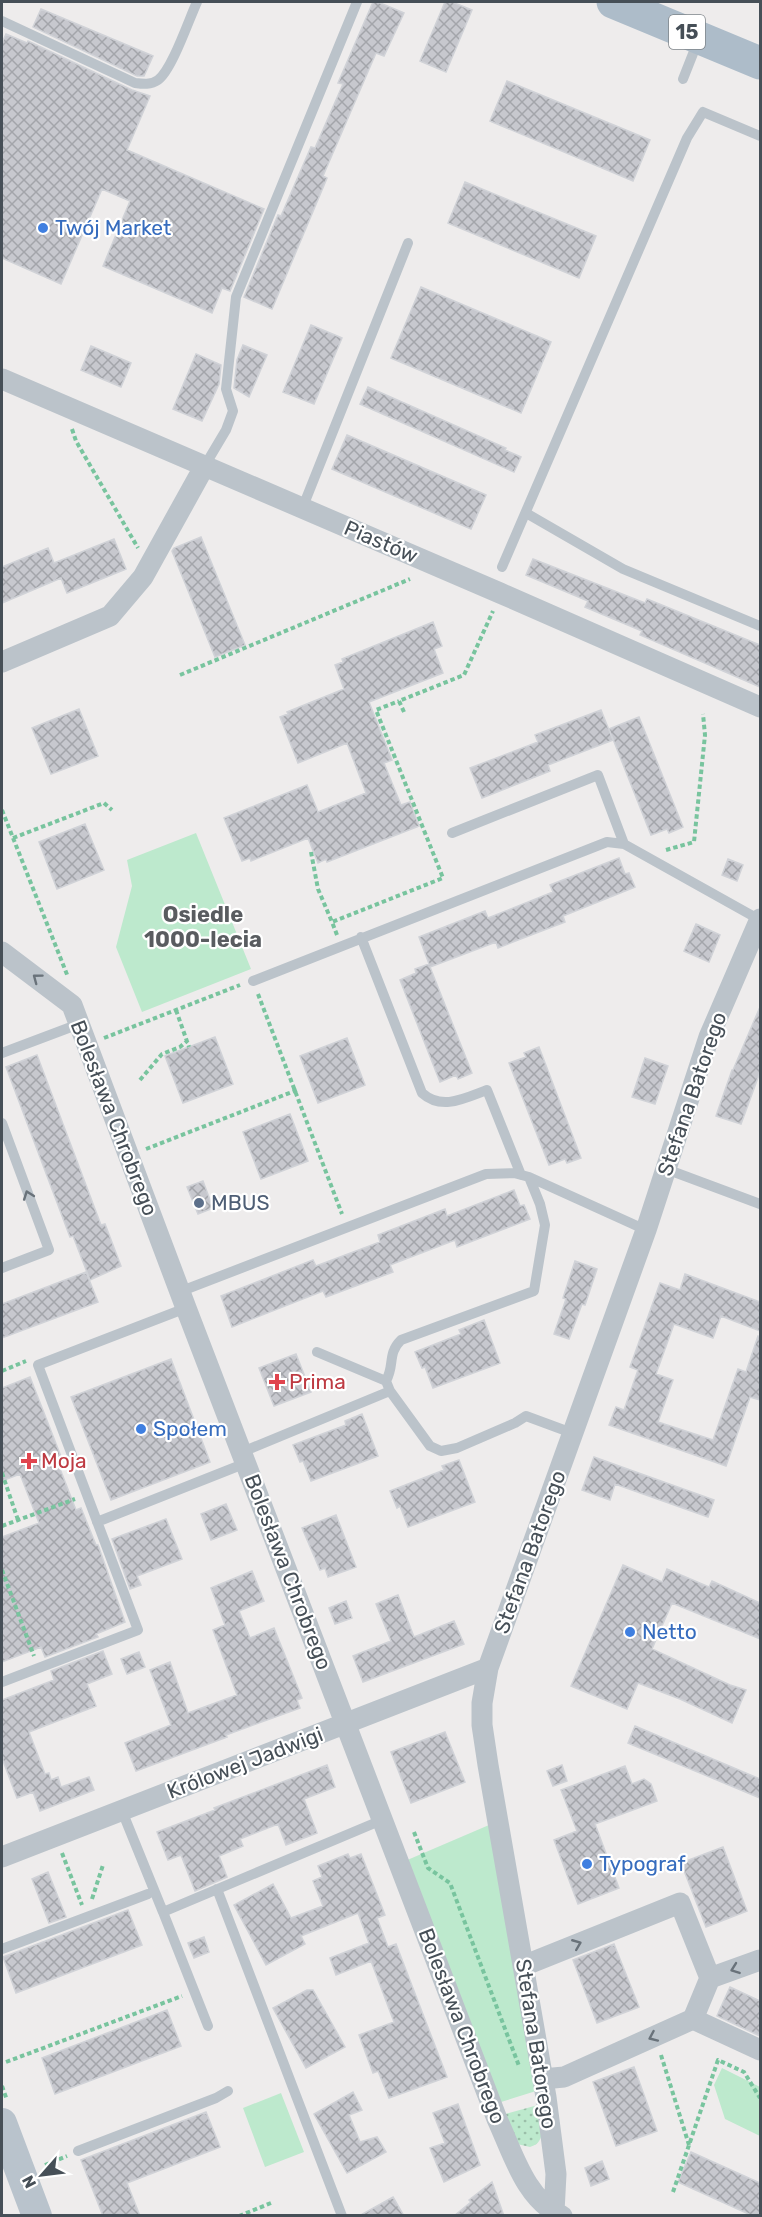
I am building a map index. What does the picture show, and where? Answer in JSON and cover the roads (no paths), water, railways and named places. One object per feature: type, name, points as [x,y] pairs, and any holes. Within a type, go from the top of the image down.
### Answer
[{"type":"main road","name":"15","points":[[632,5],[700,38],[760,63]]},
{"type":"street","name":"Piastów","points":[[2,379],[760,707]]},
{"type":"street","points":[[2,662],[110,616],[143,577],[204,467]]},
{"type":"street","name":"Stefana Batorego","points":[[556,2214],[556,2174],[543,2079],[482,1725],[482,1703],[488,1668],[646,1230],[709,1037],[760,920]]},
{"type":"street","name":"Bolesława Chrobrego","points":[[2,951],[75,1014],[497,2119],[526,2184],[556,2214]]},
{"type":"street","name":"Królowej Jadwigi","points":[[2,1857],[488,1668]]},
{"type":"street","points":[[523,1966],[680,1903],[710,1978],[693,2019],[564,2076],[543,2079]]},
{"type":"street","points":[[710,1978],[760,1960]]},
{"type":"street","points":[[693,2019],[760,2050]]},
{"type":"street","points":[[2,2124],[36,2216]]},
{"type":"lane","points":[[2,21],[135,82],[146,84],[158,80],[167,71],[197,2]]},
{"type":"lane","points":[[204,467],[226,430],[233,411],[226,388],[236,297],[357,2]]},
{"type":"lane","points":[[683,80],[700,38]]},
{"type":"lane","points":[[502,567],[695,122],[703,112],[760,136]]},
{"type":"lane","points":[[302,508],[408,243]]},
{"type":"lane","points":[[526,513],[623,569],[760,626]]},
{"type":"lane","points":[[452,833],[598,775],[624,844]]},
{"type":"lane","points":[[253,981],[598,845],[614,842],[624,844],[760,920]]},
{"type":"lane","points":[[362,938],[422,1093],[430,1100],[445,1103],[465,1099],[488,1090],[525,1176],[540,1204],[545,1225],[534,1291],[401,1340],[393,1348],[391,1371],[386,1380]]},
{"type":"lane","points":[[2,1053],[75,1014]]},
{"type":"lane","points":[[2,1123],[49,1250],[2,1268]]},
{"type":"lane","points":[[666,1169],[760,1204]]},
{"type":"lane","points":[[2,1682],[138,1630],[38,1365],[347,1226],[474,1177],[497,1173],[525,1176],[646,1230]]},
{"type":"lane","points":[[317,1352],[386,1380],[390,1391],[430,1446],[441,1451],[457,1448],[526,1416],[572,1432]]},
{"type":"lane","points":[[97,1522],[390,1391]]},
{"type":"lane","points":[[122,1811],[208,2026]]},
{"type":"lane","points":[[163,1912],[381,1820]]},
{"type":"lane","points":[[217,1889],[342,2216]]},
{"type":"lane","points":[[2,1949],[147,1894]]},
{"type":"lane","points":[[78,2151],[216,2098],[228,2091]]},
{"type":"place","name":"Twój Market","points":[[43,228]]},
{"type":"place","name":"MBUS","points":[[199,1203]]},
{"type":"place","name":"Prima","points":[[277,1382]]},
{"type":"place","name":"Społem","points":[[141,1429]]},
{"type":"place","name":"Moja","points":[[29,1461]]},
{"type":"place","name":"Netto","points":[[630,1632]]},
{"type":"place","name":"Typograf","points":[[587,1864]]},
{"type":"district","name":"Osiedle 1000-lecia","points":[[203,926]]}]
